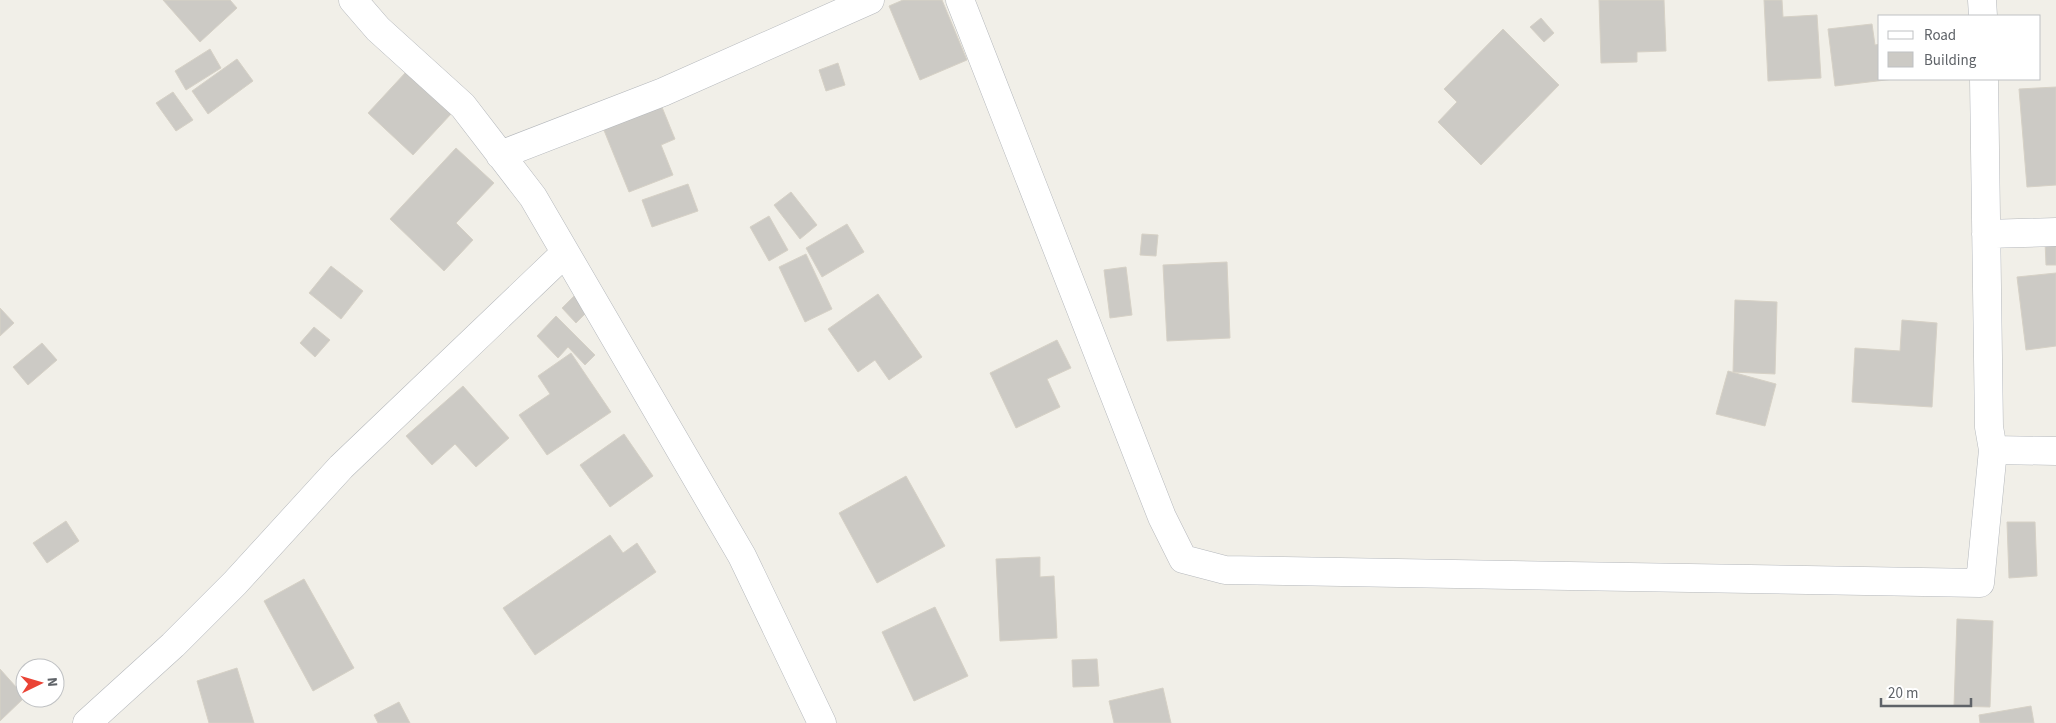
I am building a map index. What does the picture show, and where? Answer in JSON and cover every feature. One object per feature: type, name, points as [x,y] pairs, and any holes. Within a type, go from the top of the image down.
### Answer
[{"type":"street","points":[[352,0],[378,29],[462,106],[533,197],[742,556],[822,723]]},
{"type":"street","points":[[500,155],[663,92],[870,0]]},
{"type":"street","points":[[960,0],[1162,517],[1183,559],[1225,570],[1980,583],[1993,450],[1989,427],[1984,80]]},
{"type":"street","points":[[1982,0],[1983,15]]},
{"type":"street","points":[[1986,234],[2056,232]]},
{"type":"street","points":[[87,723],[172,645],[235,583],[342,467],[565,253]]},
{"type":"street","points":[[1993,450],[2056,451]]},
{"type":"building","points":[[163,0],[230,0],[237,8],[200,42]]},
{"type":"building","points":[[903,0],[942,0],[967,60],[920,80],[889,6]]},
{"type":"building","points":[[1599,0],[1664,0],[1666,51],[1637,52],[1637,62],[1601,63]]},
{"type":"building","points":[[1764,0],[1782,0],[1783,17],[1817,15],[1821,78],[1768,81]]},
{"type":"building","points":[[1541,18],[1554,33],[1544,42],[1530,27]]},
{"type":"building","points":[[1872,24],[1875,45],[1878,44],[1878,80],[1886,80],[1835,86],[1828,29]]},
{"type":"building","points":[[1503,29],[1559,85],[1481,165],[1438,122],[1457,102],[1444,89]]},
{"type":"building","points":[[210,49],[221,68],[186,90],[175,71]]},
{"type":"building","points":[[237,59],[253,81],[208,114],[192,91]]},
{"type":"building","points":[[838,63],[845,85],[826,91],[819,70]]},
{"type":"building","points":[[406,72],[451,114],[413,155],[368,113]]},
{"type":"building","points":[[2056,87],[2056,185],[2027,187],[2019,89]]},
{"type":"building","points":[[173,92],[193,120],[176,131],[156,103]]},
{"type":"building","points":[[657,95],[675,139],[661,145],[673,175],[629,192],[599,118]]},
{"type":"building","points":[[456,148],[494,183],[456,223],[473,240],[444,271],[390,219]]},
{"type":"building","points":[[688,184],[698,211],[652,227],[642,200]]},
{"type":"building","points":[[791,192],[817,225],[800,239],[774,205]]},
{"type":"building","points":[[769,216],[788,250],[769,261],[750,227]]},
{"type":"building","points":[[847,224],[864,252],[822,277],[806,248]]},
{"type":"building","points":[[1142,234],[1158,235],[1156,256],[1140,255]]},
{"type":"building","points":[[2045,241],[2056,241],[2056,265],[2046,265]]},
{"type":"building","points":[[806,254],[832,309],[805,322],[779,267]]},
{"type":"building","points":[[1227,262],[1230,338],[1167,341],[1163,265]]},
{"type":"building","points":[[331,266],[363,291],[341,319],[309,293]]},
{"type":"building","points":[[1126,267],[1132,315],[1110,318],[1104,270]]},
{"type":"building","points":[[2056,273],[2056,346],[2026,350],[2017,277]]},
{"type":"building","points":[[878,294],[922,357],[889,380],[875,360],[858,372],[828,329]]},
{"type":"building","points":[[575,295],[589,310],[576,323],[562,308]]},
{"type":"building","points":[[1735,300],[1777,302],[1775,374],[1733,372]]},
{"type":"building","points":[[0,308],[14,323],[0,336]]},
{"type":"building","points":[[556,316],[595,355],[585,365],[568,347],[558,358],[537,336]]},
{"type":"building","points":[[1902,320],[1937,323],[1932,407],[1852,402],[1855,348],[1900,351]]},
{"type":"building","points":[[314,327],[330,340],[315,357],[300,343]]},
{"type":"building","points":[[1057,340],[1071,368],[1047,379],[1060,407],[1016,428],[990,373]]},
{"type":"building","points":[[42,343],[57,360],[28,385],[13,367]]},
{"type":"building","points":[[571,353],[611,412],[547,455],[519,415],[550,394],[538,376]]},
{"type":"building","points":[[1728,371],[1776,384],[1765,426],[1716,414]]},
{"type":"building","points":[[463,386],[509,438],[476,467],[455,444],[432,465],[406,436]]},
{"type":"building","points":[[624,434],[653,476],[610,507],[580,465]]},
{"type":"building","points":[[906,476],[945,546],[877,583],[839,513]]},
{"type":"building","points":[[66,521],[79,541],[47,563],[33,543]]},
{"type":"building","points":[[2007,522],[2035,522],[2037,576],[2009,578]]},
{"type":"building","points":[[610,535],[623,553],[637,543],[656,572],[535,655],[503,608]]},
{"type":"building","points":[[1040,557],[1040,577],[1054,576],[1057,638],[1000,641],[996,559]]},
{"type":"building","points":[[304,579],[354,668],[313,691],[264,601]]},
{"type":"building","points":[[935,607],[968,676],[914,701],[882,632]]},
{"type":"building","points":[[1957,619],[1993,621],[1990,707],[1954,706]]},
{"type":"building","points":[[1097,659],[1099,686],[1073,687],[1072,660]]},
{"type":"building","points":[[237,668],[254,723],[209,723],[197,681]]},
{"type":"building","points":[[0,669],[15,686],[15,707],[0,721]]},
{"type":"building","points":[[1163,688],[1171,723],[1114,723],[1109,701]]},
{"type":"building","points":[[399,702],[410,723],[378,723],[374,715]]},
{"type":"building","points":[[2031,706],[2034,723],[1980,723],[1979,715]]}]
